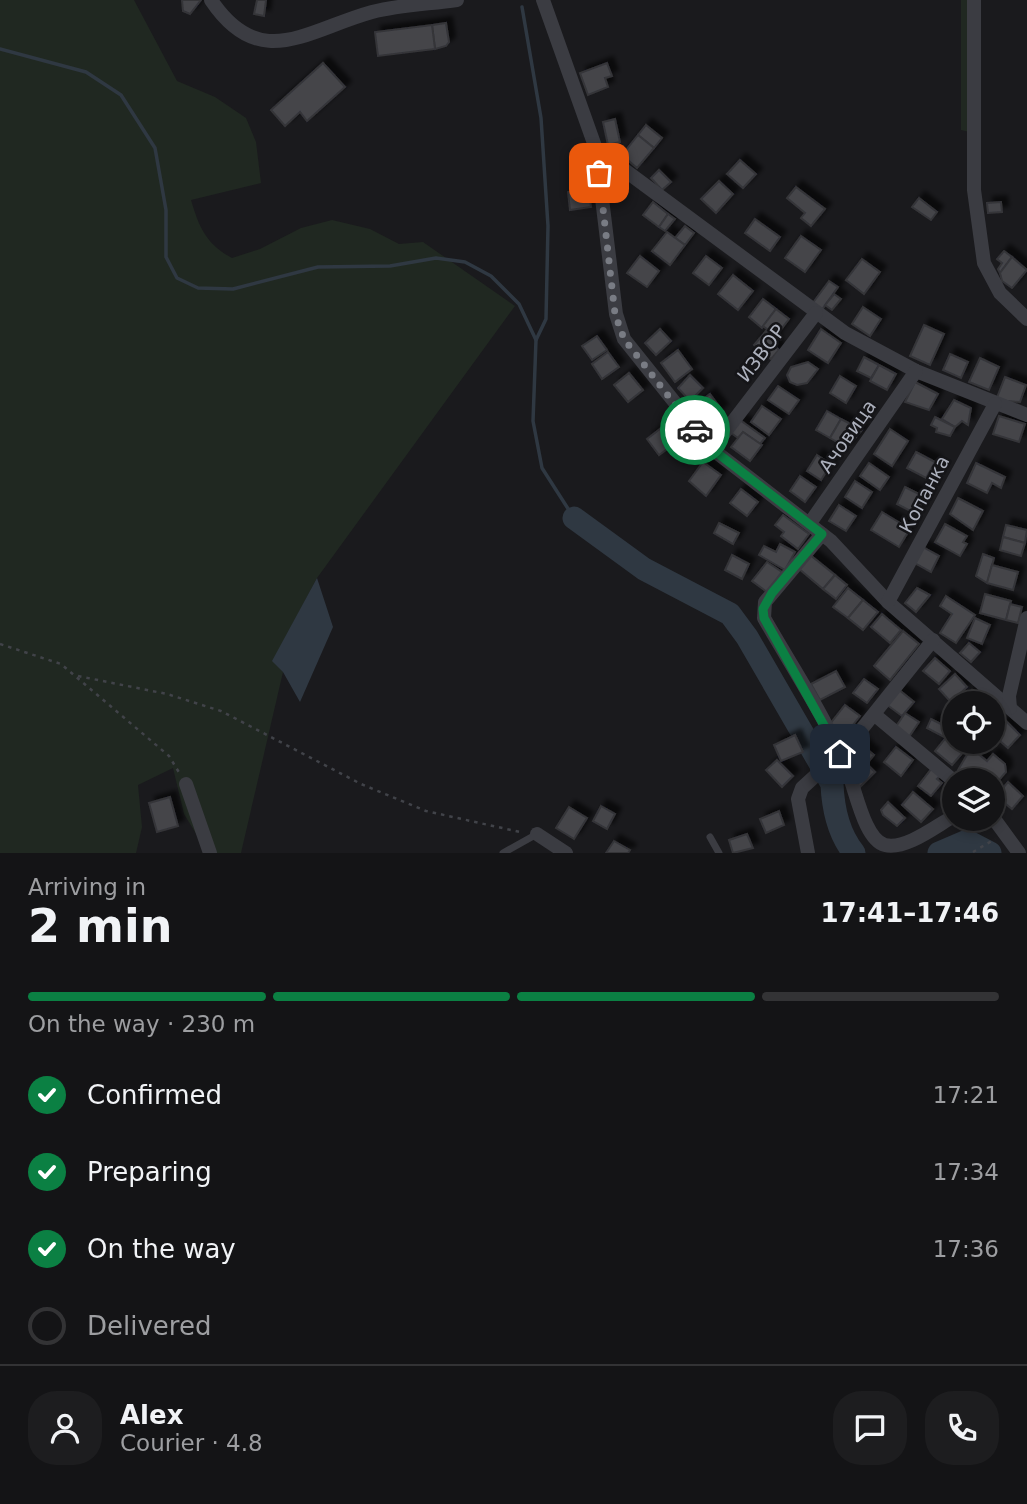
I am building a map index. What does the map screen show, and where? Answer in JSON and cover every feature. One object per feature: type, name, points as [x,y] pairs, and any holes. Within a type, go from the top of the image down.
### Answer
[{"type":"street","points":[[211,0],[228,23],[245,36],[263,42],[284,42],[309,36],[373,6],[457,0]]},
{"type":"street","points":[[543,0],[596,149],[615,314],[624,339],[712,449],[810,523],[888,602],[1027,723]]},
{"type":"street","points":[[974,0],[974,190],[984,262],[1000,293],[1027,319]]},
{"type":"street","points":[[596,149],[816,313],[878,352],[916,371],[1027,415]]},
{"type":"street","name":"ИЗВОР","points":[[712,449],[816,313]]},
{"type":"street","name":"Ачовица","points":[[810,523],[916,371]]},
{"type":"street","name":"Копанка","points":[[888,602],[995,404]]},
{"type":"street","points":[[822,534],[772,593],[763,609],[764,618],[838,756],[865,822],[878,842],[886,845],[906,842],[942,822]]},
{"type":"street","points":[[1010,708],[1009,696],[1027,618]]},
{"type":"street","points":[[808,853],[798,799],[810,778],[838,756],[875,715],[933,640]]},
{"type":"street","points":[[875,715],[942,771]]},
{"type":"street","points":[[186,784],[210,853]]},
{"type":"street","points":[[1003,831],[1019,853]]},
{"type":"street","points":[[537,834],[566,853]]},
{"type":"lane","points":[[503,853],[537,834]]},
{"type":"lane","points":[[710,837],[719,853]]},
{"type":"path","points":[[0,644],[61,664],[78,676],[169,756],[186,784]]},
{"type":"path","points":[[78,676],[167,694],[221,711],[361,784],[426,811],[495,829],[537,834]]},
{"type":"path","points":[[974,852],[1000,836]]},
{"type":"shaded area","points":[[0,0],[134,0],[177,81],[215,97],[246,118],[256,142],[261,183],[191,200],[205,234],[223,253],[232,258],[260,249],[301,228],[332,220],[370,229],[399,244],[423,242],[515,306],[317,578],[273,661],[283,672],[241,853],[208,853],[184,814],[173,768],[138,785],[142,827],[136,853],[0,853]]},
{"type":"shaded area","points":[[961,0],[977,0],[978,134],[961,130]]},
{"type":"shaded area","points":[[317,578],[333,627],[300,702],[283,672],[272,661]]},
{"type":"building","points":[[182,0],[201,0],[190,14],[183,11]]},
{"type":"building","points":[[257,0],[266,0],[264,16],[254,14]]},
{"type":"building","points":[[446,23],[449,42],[446,46],[435,49],[432,25]]},
{"type":"building","points":[[432,25],[435,49],[378,56],[375,32]]},
{"type":"building","points":[[323,63],[345,87],[307,121],[300,112],[285,126],[271,110]]},
{"type":"building","points":[[607,63],[612,76],[605,78],[608,87],[588,95],[580,73]]},
{"type":"building","points":[[615,119],[620,142],[608,145],[603,122]]},
{"type":"building","points":[[646,125],[662,138],[654,148],[638,135]]},
{"type":"building","points":[[638,135],[654,148],[637,168],[622,155]]},
{"type":"building","points":[[740,160],[756,174],[743,188],[727,174]]},
{"type":"building","points":[[659,170],[671,182],[662,190],[651,178]]},
{"type":"building","points":[[719,181],[733,194],[716,213],[701,199]]},
{"type":"building","points":[[796,187],[825,209],[811,226],[801,218],[805,213],[787,198]]},
{"type":"building","points":[[588,189],[591,207],[570,210],[568,192]]},
{"type":"building","points":[[919,198],[937,212],[931,220],[912,207]]},
{"type":"building","points":[[653,202],[668,214],[659,227],[643,215]]},
{"type":"building","points":[[1001,202],[1002,212],[988,213],[987,203]]},
{"type":"building","points":[[668,214],[675,219],[665,231],[659,227]]},
{"type":"building","points":[[755,219],[780,237],[770,251],[745,233]]},
{"type":"building","points":[[685,226],[694,233],[685,245],[675,238]]},
{"type":"building","points":[[667,232],[685,245],[670,265],[652,251]]},
{"type":"building","points":[[801,236],[821,250],[805,272],[785,258]]},
{"type":"building","points":[[1004,251],[1012,257],[1000,273],[998,269],[1002,263],[997,259]]},
{"type":"building","points":[[640,256],[659,271],[647,287],[627,273]]},
{"type":"building","points":[[706,256],[722,268],[709,285],[693,273]]},
{"type":"building","points":[[1012,257],[1027,270],[1012,288],[1002,281],[1000,273]]},
{"type":"building","points":[[862,259],[880,272],[864,294],[846,280]]},
{"type":"building","points":[[733,275],[753,291],[738,310],[718,294]]},
{"type":"building","points":[[829,281],[838,287],[821,311],[812,304]]},
{"type":"building","points":[[834,294],[841,299],[832,310],[825,305]]},
{"type":"building","points":[[763,299],[776,309],[762,328],[749,317]]},
{"type":"building","points":[[863,307],[881,319],[870,336],[852,324]]},
{"type":"building","points":[[776,309],[789,319],[776,336],[763,326]]},
{"type":"building","points":[[924,325],[944,334],[930,365],[910,356]]},
{"type":"building","points":[[660,329],[671,341],[656,355],[645,343]]},
{"type":"building","points":[[821,329],[841,343],[828,363],[808,350]]},
{"type":"building","points":[[766,331],[776,340],[773,344],[779,350],[771,359],[754,345]]},
{"type":"building","points":[[597,336],[607,350],[592,360],[582,346]]},
{"type":"building","points":[[678,350],[692,369],[675,382],[661,363]]},
{"type":"building","points":[[608,352],[619,367],[602,379],[592,364]]},
{"type":"building","points":[[950,354],[968,362],[961,378],[943,370]]},
{"type":"building","points":[[864,357],[879,365],[871,378],[857,371]]},
{"type":"building","points":[[980,358],[999,367],[989,390],[969,382]]},
{"type":"building","points":[[808,362],[818,369],[807,383],[797,385],[790,382],[787,375],[791,367]]},
{"type":"building","points":[[879,365],[896,374],[887,390],[870,381]]},
{"type":"building","points":[[629,373],[643,390],[628,402],[614,385]]},
{"type":"building","points":[[690,375],[703,388],[690,401],[678,388]]},
{"type":"building","points":[[840,376],[856,386],[846,403],[830,393]]},
{"type":"building","points":[[1005,377],[1026,385],[1020,402],[996,400]]},
{"type":"building","points":[[915,382],[938,394],[929,410],[905,402]]},
{"type":"building","points":[[778,386],[799,400],[789,414],[768,400]]},
{"type":"building","points":[[710,394],[722,410],[706,422],[694,406]]},
{"type":"building","points":[[954,400],[971,408],[968,425],[962,421],[955,427],[942,419]]},
{"type":"building","points":[[762,406],[781,419],[769,435],[751,422]]},
{"type":"building","points":[[827,411],[841,419],[830,438],[816,430]]},
{"type":"building","points":[[999,416],[1025,424],[1019,442],[993,434]]},
{"type":"building","points":[[935,417],[955,427],[950,436],[936,432],[937,428],[931,425]]},
{"type":"building","points":[[841,419],[862,430],[847,448],[830,438]]},
{"type":"building","points":[[740,420],[765,438],[760,444],[743,432],[738,438],[731,433]]},
{"type":"building","points":[[669,422],[681,439],[659,455],[647,439]]},
{"type":"building","points":[[890,429],[908,441],[892,466],[874,454]]},
{"type":"building","points":[[743,432],[762,445],[750,461],[731,447]]},
{"type":"building","points":[[916,452],[935,462],[926,478],[907,468]]},
{"type":"building","points":[[817,455],[831,464],[821,480],[807,471]]},
{"type":"building","points":[[703,462],[721,475],[706,496],[689,481]]},
{"type":"building","points":[[869,463],[889,477],[880,490],[860,476]]},
{"type":"building","points":[[976,463],[1005,477],[1001,488],[992,483],[987,493],[967,483]]},
{"type":"building","points":[[800,476],[816,487],[805,502],[790,491]]},
{"type":"building","points":[[855,481],[872,492],[862,508],[845,497]]},
{"type":"building","points":[[905,487],[925,497],[916,514],[897,504]]},
{"type":"building","points":[[741,489],[758,502],[747,516],[730,503]]},
{"type":"building","points":[[958,498],[983,511],[973,530],[950,514]]},
{"type":"building","points":[[839,505],[856,516],[846,531],[829,521]]},
{"type":"building","points":[[882,512],[910,529],[899,547],[871,530]]},
{"type":"building","points":[[783,515],[809,534],[798,549],[781,536],[784,532],[775,525]]},
{"type":"building","points":[[719,523],[739,533],[733,544],[714,533]]},
{"type":"building","points":[[945,524],[967,536],[963,542],[967,544],[960,556],[935,542]]},
{"type":"building","points":[[1006,525],[1027,530],[1025,543],[1003,537]]},
{"type":"building","points":[[1003,537],[1025,543],[1021,556],[1000,550]]},
{"type":"building","points":[[780,544],[795,552],[785,570],[759,555],[764,546],[776,552]]},
{"type":"building","points":[[921,546],[939,556],[931,572],[913,562]]},
{"type":"building","points":[[809,554],[835,575],[823,589],[798,568]]},
{"type":"building","points":[[983,554],[994,558],[987,583],[976,576]]},
{"type":"building","points":[[732,555],[749,564],[742,579],[725,570]]},
{"type":"building","points":[[767,562],[782,572],[767,592],[752,581]]},
{"type":"building","points":[[992,565],[1018,572],[1013,590],[987,583]]},
{"type":"building","points":[[835,575],[847,585],[836,599],[823,589]]},
{"type":"building","points":[[848,588],[863,600],[848,618],[833,607]]},
{"type":"building","points":[[917,588],[930,595],[916,612],[905,603]]},
{"type":"building","points":[[985,594],[1011,601],[1006,620],[980,613]]},
{"type":"building","points":[[946,596],[975,615],[956,643],[940,633],[952,614],[940,606]]},
{"type":"building","points":[[863,600],[878,612],[863,630],[848,618]]},
{"type":"building","points":[[1010,604],[1022,607],[1018,623],[1006,620]]},
{"type":"building","points":[[882,614],[901,630],[890,643],[871,627]]},
{"type":"building","points":[[975,618],[990,625],[982,644],[967,638]]},
{"type":"building","points":[[903,631],[919,644],[890,680],[874,666]]},
{"type":"building","points":[[969,643],[980,652],[971,662],[960,653]]},
{"type":"building","points":[[935,658],[950,671],[939,684],[923,671]]},
{"type":"building","points":[[836,671],[845,687],[820,700],[811,684]]},
{"type":"building","points":[[955,674],[967,687],[963,691],[942,692],[939,689]]},
{"type":"building","points":[[864,679],[878,689],[867,703],[853,693]]},
{"type":"building","points":[[898,689],[914,702],[902,716],[886,704]]},
{"type":"building","points":[[845,705],[860,716],[841,740],[826,729]]},
{"type":"building","points":[[905,713],[919,722],[909,737],[895,728]]},
{"type":"building","points":[[931,719],[942,724],[942,736],[927,728]]},
{"type":"building","points":[[1005,720],[1020,735],[1008,748],[1005,745]]},
{"type":"building","points":[[795,735],[803,752],[781,761],[774,745]]},
{"type":"building","points":[[857,741],[874,755],[862,770],[845,757]]},
{"type":"building","points":[[942,742],[942,754],[962,754],[952,765],[935,751]]},
{"type":"building","points":[[896,747],[913,760],[901,776],[884,762]]},
{"type":"building","points":[[967,754],[978,754],[987,761],[993,754],[1005,764],[1006,772],[1005,768],[959,768]]},
{"type":"building","points":[[777,760],[793,776],[782,787],[766,770]]},
{"type":"building","points":[[869,766],[875,772],[859,788],[853,782]]},
{"type":"building","points":[[932,768],[941,775],[937,779],[942,783],[931,796],[918,786]]},
{"type":"building","points":[[1008,782],[1023,796],[1012,809],[1005,803],[1005,786]]},
{"type":"building","points":[[913,792],[933,809],[921,822],[902,805]]},
{"type":"building","points":[[170,797],[178,826],[157,832],[149,803]]},
{"type":"building","points":[[888,802],[905,818],[897,826],[883,815],[881,810]]},
{"type":"building","points":[[601,806],[615,814],[607,829],[593,821]]},
{"type":"building","points":[[569,807],[587,818],[574,839],[556,828]]},
{"type":"building","points":[[779,811],[784,825],[766,833],[760,819]]},
{"type":"building","points":[[747,834],[753,848],[733,853],[729,840]]},
{"type":"building","points":[[614,841],[630,850],[628,853],[606,853]]},
{"type":"waterway","points":[[522,7],[541,118],[548,226],[546,319],[536,340]]},
{"type":"waterway","points":[[0,49],[86,72],[121,95],[155,148],[166,210],[166,257],[177,278],[198,288],[233,289],[318,267],[390,266],[436,258],[465,262],[491,276],[519,304],[536,340],[533,421],[542,468],[574,518]]},
{"type":"waterway","points":[[574,518],[644,569],[730,614],[747,637],[832,784],[837,820],[854,853]]},
{"type":"waterway","points":[[939,853],[967,841],[990,853]]},
{"type":"way so far","points":[[599,173],[615,314],[624,339],[695,430]]},
{"type":"route","points":[[695,430],[712,449],[822,534],[772,593],[763,609],[764,618],[840,754]]}]
